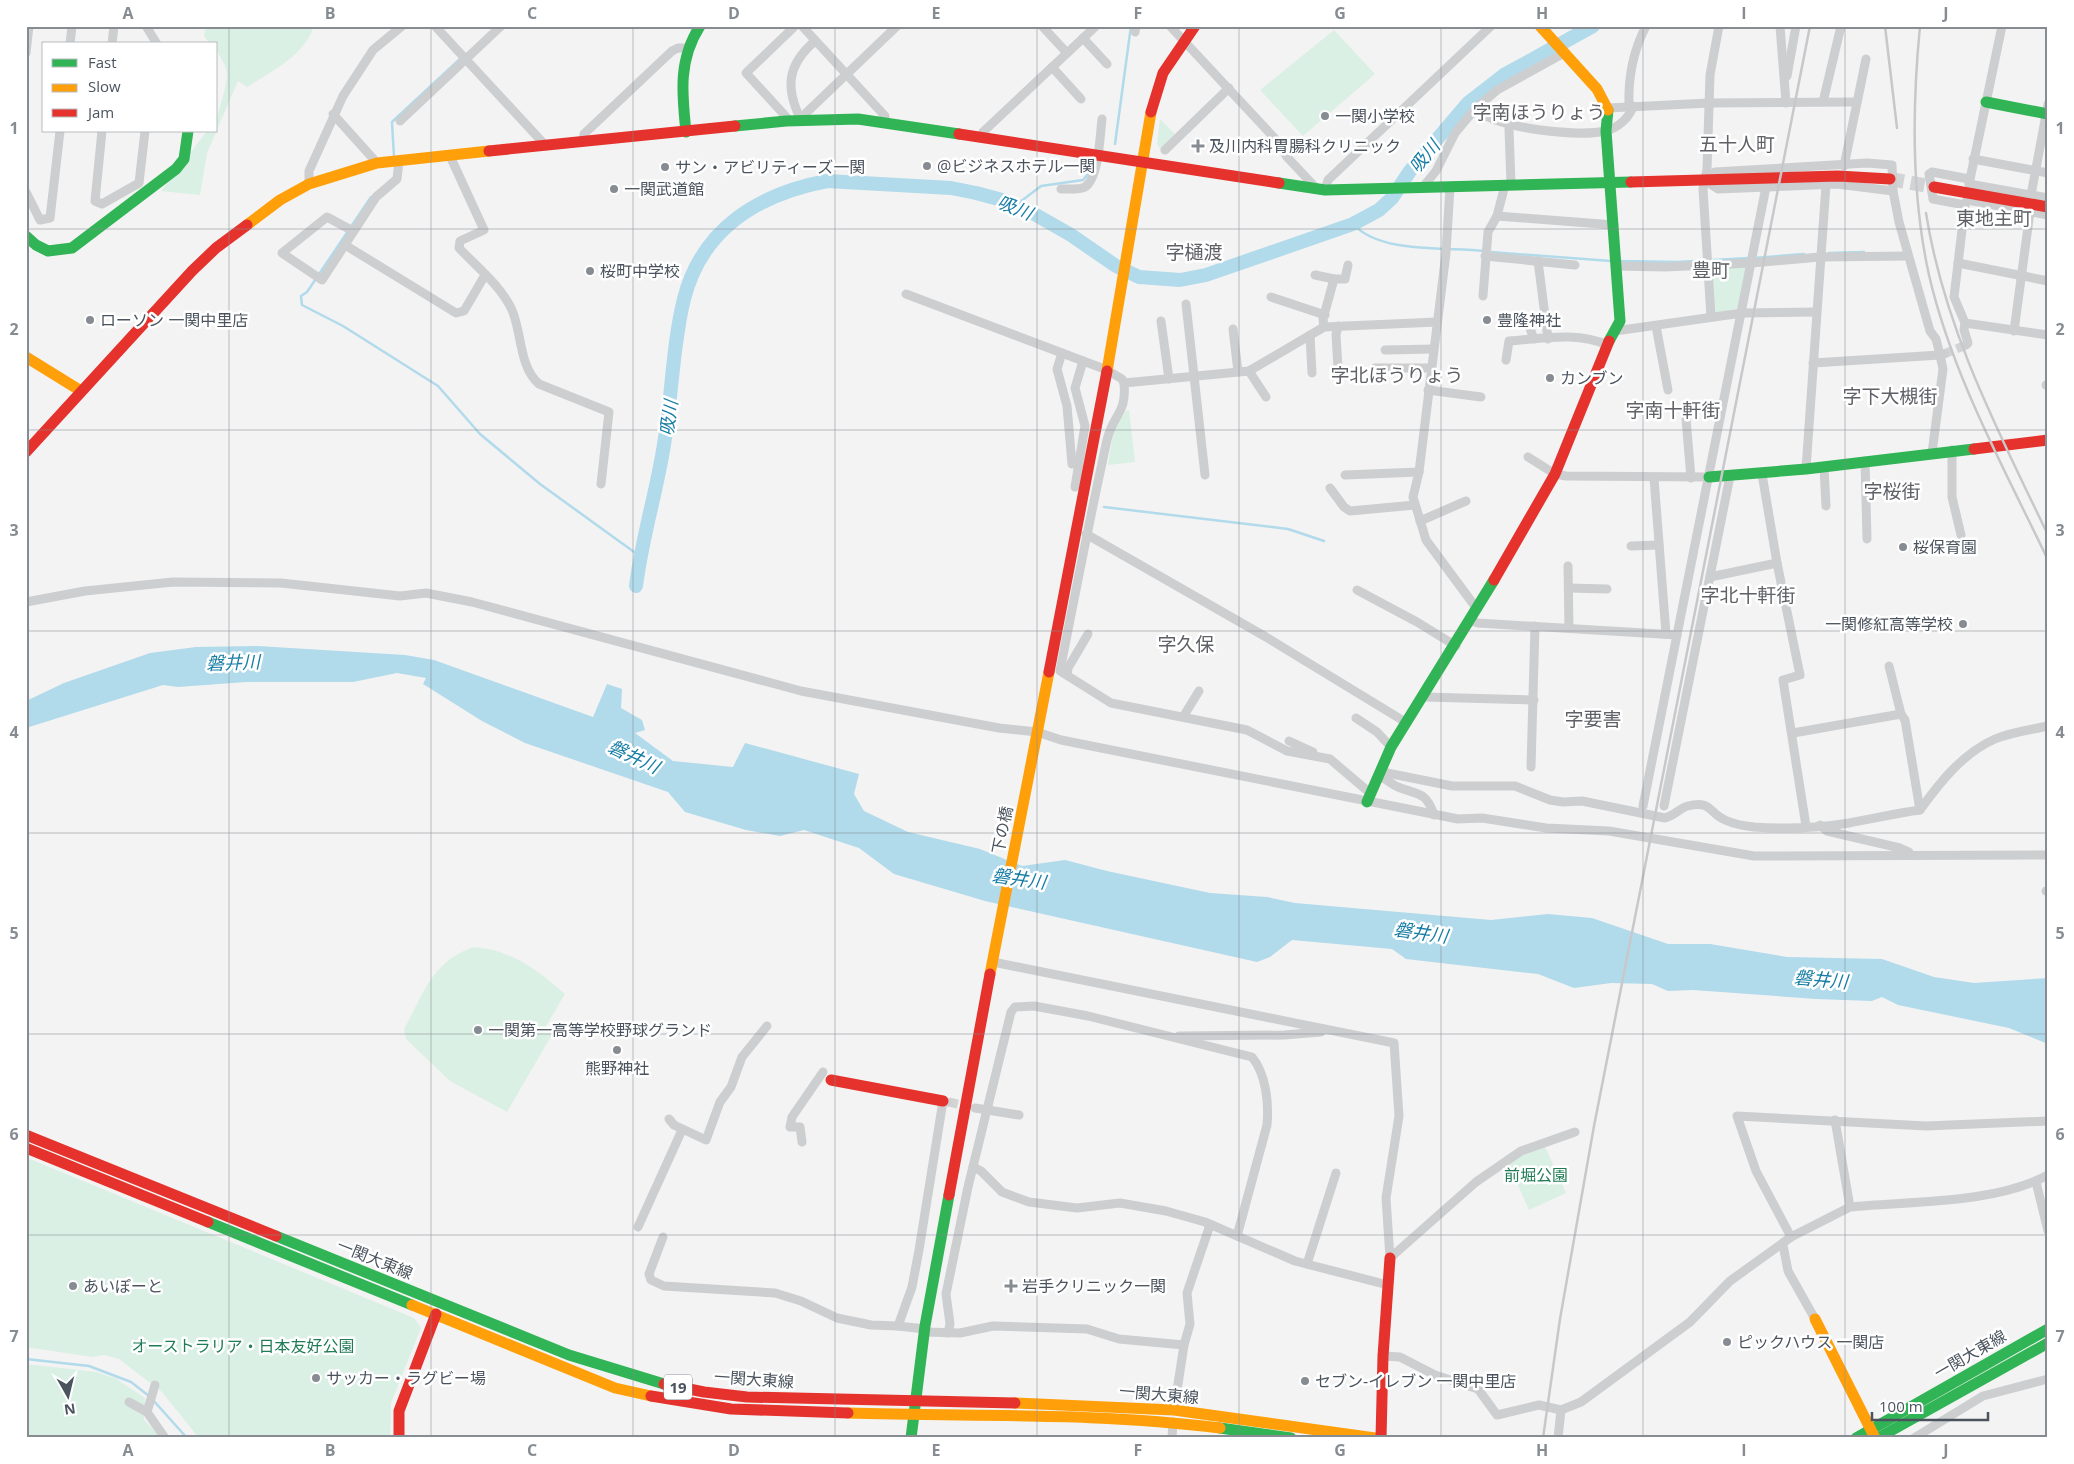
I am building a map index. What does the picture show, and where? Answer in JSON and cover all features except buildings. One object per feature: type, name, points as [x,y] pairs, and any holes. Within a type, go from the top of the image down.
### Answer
[{"type":"street","points":[[26,53],[29,26]]},
{"type":"street","points":[[70,42],[72,26]]},
{"type":"street","points":[[112,42],[114,26]]},
{"type":"street","points":[[146,26],[155,42]]},
{"type":"street","points":[[309,184],[309,171],[333,114],[373,50],[402,26]]},
{"type":"street","points":[[435,26],[546,146]]},
{"type":"street","points":[[400,121],[501,26]]},
{"type":"street","points":[[686,132],[682,70],[686,48],[700,26]]},
{"type":"street","points":[[795,26],[746,73],[796,120]]},
{"type":"street","points":[[802,26],[885,116],[885,124]]},
{"type":"street","points":[[796,120],[897,26]]},
{"type":"street","points":[[1042,26],[1067,53]]},
{"type":"street","points":[[980,138],[983,132],[1096,26]]},
{"type":"street","points":[[1170,26],[1321,190]]},
{"type":"street","name":"下の橋","points":[[911,1438],[925,1330],[1122,289],[1144,163],[1148,119],[1163,73],[1195,26]]},
{"type":"street","points":[[1321,190],[1328,180],[1492,26]]},
{"type":"street","points":[[1368,798],[1381,774],[1391,747],[1456,646],[1555,474],[1620,321],[1606,131],[1608,108],[1597,89],[1540,26]]},
{"type":"street","points":[[1475,109],[1482,114],[1512,124],[1553,133],[1606,131],[1617,126],[1632,111],[1632,59],[1646,26]]},
{"type":"street","points":[[1711,317],[1703,189],[1707,170],[1710,75],[1719,26]]},
{"type":"street","points":[[1780,26],[1786,103]]},
{"type":"street","points":[[1786,84],[1796,26]]},
{"type":"street","points":[[1824,102],[1841,26]]},
{"type":"street","points":[[2002,26],[1969,184],[2048,198]]},
{"type":"street","points":[[1083,38],[1107,64]]},
{"type":"street","points":[[796,120],[790,81],[795,63],[815,41]]},
{"type":"street","points":[[583,142],[584,134],[672,51],[678,48],[686,48]]},
{"type":"street","points":[[1422,188],[1436,170],[1455,132],[1475,109],[1497,90],[1561,49]]},
{"type":"street","points":[[1844,166],[1866,59]]},
{"type":"street","points":[[1052,67],[1081,99]]},
{"type":"street","points":[[1165,150],[1229,88]]},
{"type":"street","points":[[1608,108],[1709,103],[1857,102]]},
{"type":"street","points":[[1986,102],[2047,110],[2031,195]]},
{"type":"street","points":[[333,114],[377,163]]},
{"type":"street","points":[[1061,189],[1082,188],[1087,185],[1095,170],[1102,119]]},
{"type":"street","points":[[27,451],[216,248],[261,213],[309,184],[377,163],[796,120],[858,120],[1321,190],[1838,176],[1890,179]]},
{"type":"street","points":[[1483,296],[1488,232],[1497,216],[1508,184],[1509,129],[1512,124]]},
{"type":"street","points":[[26,192],[40,220],[50,218],[60,132]]},
{"type":"street","points":[[102,132],[95,202],[102,204],[139,182],[145,132]]},
{"type":"street","points":[[26,236],[36,245],[48,251],[72,248],[176,170],[184,159],[188,132]]},
{"type":"street","points":[[450,156],[484,230],[460,241],[459,248],[504,295],[512,310],[530,376],[539,384],[608,412],[601,484]]},
{"type":"street","points":[[1973,160],[2048,173]]},
{"type":"street","points":[[353,231],[327,217],[282,253],[322,280],[376,197],[397,179],[399,161]]},
{"type":"street","points":[[1704,180],[1715,172],[1844,166],[1867,163],[1892,165],[1897,215],[1930,331],[1936,339],[1942,355],[1943,369],[1932,452]]},
{"type":"street","points":[[1964,206],[1933,199],[1929,174],[1932,172],[1969,179]]},
{"type":"street","points":[[1704,180],[1718,189],[1826,185],[1894,192]]},
{"type":"street","points":[[1806,469],[1826,185]]},
{"type":"street","points":[[1450,187],[1446,253],[1419,472],[1413,497],[1426,540],[1477,609]]},
{"type":"street","points":[[1643,806],[1766,187]]},
{"type":"street","points":[[1934,187],[2048,207]]},
{"type":"street","points":[[1966,346],[1968,343],[1964,323],[1954,297],[1964,206],[1968,200],[2048,215]]},
{"type":"street","points":[[2014,331],[2030,212]]},
{"type":"street","points":[[1497,216],[1614,225]]},
{"type":"street","points":[[345,246],[456,314],[464,311],[485,276]]},
{"type":"street","points":[[1485,256],[1575,265]]},
{"type":"street","points":[[1616,266],[1707,266],[1820,257],[1908,256]]},
{"type":"street","points":[[1538,261],[1548,338]]},
{"type":"street","points":[[1958,263],[2048,281]]},
{"type":"street","points":[[1315,275],[1345,279],[1348,265]]},
{"type":"street","points":[[1324,327],[1324,315],[1334,279]]},
{"type":"street","points":[[906,294],[1107,370],[1122,379],[1126,400],[1109,431],[1086,534],[1060,671],[1111,703],[1247,730],[1287,751],[1330,759],[1368,798]]},
{"type":"street","points":[[1271,297],[1324,315]]},
{"type":"street","points":[[1186,304],[1205,475]]},
{"type":"street","points":[[1615,331],[1742,314],[1816,312]]},
{"type":"street","points":[[1161,322],[1169,379]]},
{"type":"street","points":[[1124,384],[1249,371],[1324,327],[1437,322]]},
{"type":"street","points":[[1528,322],[1534,339]]},
{"type":"street","points":[[1964,323],[2048,335]]},
{"type":"street","points":[[1338,326],[1336,335],[1338,368]]},
{"type":"street","points":[[1656,326],[1668,390]]},
{"type":"street","points":[[1233,329],[1238,372]]},
{"type":"street","points":[[1310,335],[1312,373]]},
{"type":"street","points":[[1506,360],[1509,341],[1548,338],[1593,339],[1608,346]]},
{"type":"street","points":[[1385,350],[1433,349]]},
{"type":"street","points":[[1062,353],[1057,369],[1067,406],[1072,464]]},
{"type":"street","points":[[1812,363],[1942,355]]},
{"type":"street","points":[[26,357],[81,391]]},
{"type":"street","points":[[1075,487],[1085,426],[1075,388],[1083,361]]},
{"type":"street","points":[[1375,368],[1431,368]]},
{"type":"street","points":[[1249,371],[1266,397]]},
{"type":"street","points":[[1428,390],[1481,398]]},
{"type":"street","points":[[1686,419],[1691,478]]},
{"type":"street","points":[[1528,457],[1555,474],[1691,478],[1762,474],[1932,452],[2048,440]]},
{"type":"street","points":[[1952,450],[1952,497],[1961,535]]},
{"type":"street","points":[[1865,461],[1867,539]]},
{"type":"street","points":[[1824,467],[1826,506]]},
{"type":"street","points":[[1345,475],[1419,472]]},
{"type":"street","points":[[1762,474],[1777,563],[1800,675],[1783,680],[1793,733],[1806,826]]},
{"type":"street","points":[[1664,806],[1730,476]]},
{"type":"street","points":[[1654,478],[1666,634]]},
{"type":"street","points":[[1330,488],[1344,508],[1350,510],[1414,505]]},
{"type":"street","points":[[1420,521],[1466,501]]},
{"type":"street","points":[[1086,534],[1266,637],[1407,723]]},
{"type":"street","points":[[1631,546],[1659,545]]},
{"type":"street","points":[[1710,578],[1777,563]]},
{"type":"street","points":[[1568,566],[1570,628]]},
{"type":"street","points":[[26,602],[85,591],[173,582],[281,583],[400,596],[426,593],[482,605],[801,691],[999,728],[1036,737],[1061,740],[1368,798],[1434,815],[1458,819],[1482,818],[1546,828],[1609,831],[1754,856],[2048,854]]},
{"type":"street","points":[[1569,588],[1606,589]]},
{"type":"street","points":[[1356,590],[1417,622],[1456,646]]},
{"type":"street","points":[[1471,621],[1478,623],[1677,635]]},
{"type":"street","points":[[1531,768],[1535,626]]},
{"type":"street","points":[[1067,676],[1068,668],[1088,634]]},
{"type":"street","points":[[1889,666],[1901,714],[1905,720],[1920,810]]},
{"type":"street","points":[[1182,717],[1199,691]]},
{"type":"street","points":[[1424,697],[1534,700]]},
{"type":"street","points":[[1793,733],[1901,714]]},
{"type":"street","points":[[1356,718],[1377,732],[1391,747]]},
{"type":"street","points":[[1381,774],[1452,786],[1515,786],[1550,800],[1563,802],[1582,801],[1665,818],[1675,815],[1683,807],[1703,805],[1710,807],[1723,819],[1753,827],[1849,823],[1920,810],[1950,772],[1981,746],[2011,734],[2048,726]]},
{"type":"street","points":[[1289,741],[1313,751],[1314,756]]},
{"type":"street","points":[[1381,774],[1396,786],[1420,794],[1429,801],[1434,815]]},
{"type":"street","points":[[1820,825],[1827,831],[1900,848],[1912,854]]},
{"type":"street","points":[[994,958],[1394,1043],[1396,1046],[1399,1116],[1386,1198],[1390,1258],[1382,1356],[1381,1438]]},
{"type":"street","points":[[948,1332],[950,1324],[946,1294],[973,1167],[1011,1012],[1015,1007],[1034,1006],[1052,1009],[1166,1037],[1247,1054],[1257,1064],[1264,1086],[1268,1112],[1267,1125],[1238,1236]]},
{"type":"street","points":[[669,1119],[682,1130],[706,1140],[720,1102],[731,1087],[742,1057],[767,1026]]},
{"type":"street","points":[[1166,1037],[1284,1035],[1332,1031]]},
{"type":"street","points":[[802,1142],[800,1127],[790,1127],[792,1117],[827,1076],[946,1102],[912,1287],[898,1326]]},
{"type":"street","points":[[975,1108],[1019,1116]]},
{"type":"street","points":[[1790,1238],[1756,1171],[1737,1116],[1926,1126],[2048,1121]]},
{"type":"street","points":[[1835,1120],[1850,1207]]},
{"type":"street","points":[[638,1227],[682,1130]]},
{"type":"street","points":[[1390,1258],[1476,1182],[1522,1152],[1574,1132]]},
{"type":"street","name":"一関大東線","points":[[26,1136],[570,1355],[661,1383],[704,1392],[747,1397],[1091,1405],[1375,1438]]},
{"type":"street","name":"一関大東線","points":[[27,1150],[615,1388],[686,1403],[740,1409],[913,1415],[1174,1416],[1292,1438]]},
{"type":"street","points":[[973,1167],[1002,1192],[1029,1202],[1077,1208],[1120,1203],[1135,1204],[1210,1225],[1295,1261],[1388,1285]]},
{"type":"street","points":[[1307,1264],[1336,1173]]},
{"type":"street","points":[[1382,1356],[1400,1358],[1435,1375],[1478,1389],[1497,1415],[1539,1405],[1561,1410],[1584,1401],[1690,1322],[1730,1281],[1783,1245],[1790,1238],[1850,1207],[1961,1199],[2036,1182],[2048,1175]]},
{"type":"street","points":[[2036,1182],[2048,1231]]},
{"type":"street","points":[[1172,1438],[1184,1346],[1190,1324],[1187,1293],[1210,1225]]},
{"type":"street","points":[[663,1238],[649,1274],[651,1280],[655,1283],[682,1288],[775,1293],[801,1301],[837,1318],[871,1325],[960,1333],[993,1326],[1087,1329],[1119,1339],[1184,1346]]},
{"type":"street","points":[[1783,1245],[1788,1270],[1875,1435]]},
{"type":"street","points":[[399,1438],[398,1411],[436,1314]]},
{"type":"street","name":"一関大東線","points":[[1875,1435],[2048,1329]]},
{"type":"street","name":"一関大東線","points":[[1856,1438],[1875,1435],[2048,1343]]},
{"type":"street","points":[[1914,1438],[1983,1396],[2048,1379]]},
{"type":"street","points":[[148,1412],[154,1385]]},
{"type":"street","points":[[129,1402],[148,1412],[165,1438]]},
{"type":"street","points":[[1558,1438],[1561,1410]]},
{"type":"green space","points":[[206,26],[314,26],[303,46],[277,69],[247,87],[238,81],[218,127],[218,113],[226,84],[227,72],[218,52],[218,42],[208,42],[204,36]]},
{"type":"green space","points":[[1334,30],[1375,74],[1303,136],[1260,90]]},
{"type":"green space","points":[[1160,119],[1175,134],[1166,142],[1168,145],[1162,151],[1157,144]]},
{"type":"green space","points":[[206,132],[216,132],[207,153],[200,195],[161,191]]},
{"type":"green space","points":[[1748,267],[1741,308],[1713,313],[1709,269]]},
{"type":"green space","points":[[1129,410],[1135,462],[1108,465],[1114,428],[1126,411]]},
{"type":"green space","name":"一関第一高等学校野球グランド","points":[[474,947],[500,952],[512,957],[534,969],[565,994],[546,1026],[554,1031],[507,1112],[450,1081],[406,1039],[404,1029],[424,991],[439,970],[460,953]]},
{"type":"green space","name":"前堀公園","points":[[1542,1140],[1566,1193],[1529,1210],[1505,1156]]},
{"type":"green space","name":"オーストラリア・日本友好公園","points":[[30,1159],[414,1318],[421,1328],[391,1403],[390,1438],[199,1438],[162,1392],[119,1359],[104,1355],[92,1357],[26,1347],[26,1171]]},
{"type":"green space","points":[[26,1364],[96,1372],[115,1378],[145,1398],[144,1420],[162,1438],[26,1438]]},
{"type":"water","name":"磐井川","points":[[258,646],[405,655],[434,660],[593,717],[607,684],[622,689],[621,708],[642,720],[645,730],[635,733],[673,761],[733,767],[745,743],[859,774],[854,794],[864,811],[908,832],[980,849],[1022,866],[1065,860],[1210,893],[1267,897],[1295,903],[1491,920],[1548,914],[1592,918],[1668,944],[1710,944],[1787,957],[1882,959],[1934,977],[1974,983],[2048,978],[2048,1044],[2009,1028],[1898,1005],[1882,997],[1872,1001],[1693,990],[1668,991],[1652,984],[1611,983],[1574,988],[1538,974],[1406,959],[1392,949],[1292,940],[1270,957],[1257,962],[985,901],[894,874],[859,848],[804,830],[780,836],[746,830],[685,812],[668,792],[525,743],[482,721],[423,684],[426,678],[397,673],[353,682],[246,682],[178,687],[163,685],[26,728],[26,701],[64,683],[150,653],[196,647]]},
{"type":"waterway","points":[[1115,144],[1131,26]]},
{"type":"waterway","name":"吸川","points":[[636,586],[662,457],[677,333],[684,299],[693,274],[704,252],[719,234],[737,218],[757,205],[778,195],[827,181],[951,188],[1006,201],[1029,211],[1071,235],[1116,266],[1139,277],[1180,280],[1206,275],[1353,224],[1379,210],[1392,198],[1410,171],[1468,103],[1504,75],[1593,26]]},
{"type":"waterway","points":[[394,157],[392,122],[461,58]]},
{"type":"waterway","points":[[1016,205],[1041,186],[1083,180],[1089,173]]},
{"type":"waterway","points":[[371,197],[307,292],[301,296],[302,305],[343,326],[438,386],[480,434],[540,484],[641,557]]},
{"type":"waterway","points":[[1353,224],[1365,234],[1397,245],[1433,249],[1484,251]]},
{"type":"waterway","points":[[1490,252],[1611,261]]},
{"type":"waterway","points":[[1829,253],[1864,252]]},
{"type":"waterway","points":[[1754,258],[1804,254]]},
{"type":"waterway","points":[[1619,261],[1677,262],[1749,258]]},
{"type":"waterway","points":[[1104,507],[1288,529],[1324,541]]},
{"type":"waterway","points":[[26,1359],[89,1366],[131,1382],[149,1396]]},
{"type":"waterway","points":[[153,1400],[187,1438]]},
{"type":"tunnel","points":[[1890,179],[1934,187]]},
{"type":"tunnel","points":[[1944,354],[1966,345]]},
{"type":"tunnel","points":[[949,1102],[970,1107]]},
{"type":"railway","points":[[1543,1438],[1560,1319],[1594,1126],[1810,26]]},
{"type":"railway","points":[[1885,26],[1897,128]]},
{"type":"railway","points":[[1920,26],[1915,88],[1916,182],[1923,244],[1929,275],[1951,349],[1965,385],[1997,456],[2048,560]]},
{"type":"railway","points":[[1926,213],[1934,256],[1959,338],[1992,418],[2048,535]]},
{"type":"traffic: fast","points":[[686,132],[683,78],[688,52],[700,26]]},
{"type":"traffic: fast","points":[[1986,102],[2048,114]]},
{"type":"traffic: fast","points":[[1608,110],[1606,131],[1620,321],[1609,341]]},
{"type":"traffic: fast","points":[[735,126],[786,121],[858,119],[959,134]]},
{"type":"traffic: fast","points":[[26,236],[36,245],[48,251],[72,248],[176,169],[184,159],[188,132]]},
{"type":"traffic: fast","points":[[1279,183],[1325,190],[1631,182]]},
{"type":"traffic: fast","points":[[1709,477],[1806,469],[1974,449]]},
{"type":"traffic: fast","points":[[1367,802],[1391,747],[1494,580]]},
{"type":"traffic: fast","points":[[911,1438],[925,1326],[949,1195]]},
{"type":"traffic: fast","points":[[208,1222],[412,1305]]},
{"type":"traffic: fast","points":[[276,1236],[569,1355],[664,1384]]},
{"type":"traffic: fast","points":[[1856,1438],[2048,1329]]},
{"type":"traffic: fast","points":[[1878,1438],[2048,1343]]},
{"type":"traffic: fast","points":[[1220,1428],[1291,1438]]},
{"type":"traffic: slow","points":[[1540,26],[1597,89],[1608,110]]},
{"type":"traffic: slow","points":[[1107,371],[1151,112]]},
{"type":"traffic: slow","points":[[247,225],[280,200],[309,184],[377,163],[489,151]]},
{"type":"traffic: slow","points":[[26,357],[81,391]]},
{"type":"traffic: slow","points":[[990,974],[1049,672]]},
{"type":"traffic: slow","points":[[412,1305],[615,1388],[651,1396]]},
{"type":"traffic: slow","points":[[1815,1319],[1875,1438]]},
{"type":"traffic: slow","points":[[1015,1403],[1174,1410],[1375,1438]]},
{"type":"traffic: slow","points":[[848,1413],[1080,1417],[1127,1419],[1220,1428]]},
{"type":"traffic: jam","points":[[1151,112],[1163,73],[1195,26]]},
{"type":"traffic: jam","points":[[489,151],[735,126]]},
{"type":"traffic: jam","points":[[959,134],[1279,183]]},
{"type":"traffic: jam","points":[[1631,182],[1838,176],[1890,179]]},
{"type":"traffic: jam","points":[[1934,187],[2048,207]]},
{"type":"traffic: jam","points":[[26,452],[192,271],[216,248],[247,225]]},
{"type":"traffic: jam","points":[[1494,580],[1555,474],[1609,341]]},
{"type":"traffic: jam","points":[[1049,672],[1107,371]]},
{"type":"traffic: jam","points":[[1974,449],[2048,440]]},
{"type":"traffic: jam","points":[[949,1195],[990,974]]},
{"type":"traffic: jam","points":[[831,1080],[943,1101]]},
{"type":"traffic: jam","points":[[26,1135],[276,1236]]},
{"type":"traffic: jam","points":[[26,1148],[208,1222]]},
{"type":"traffic: jam","points":[[1381,1438],[1383,1356],[1390,1258]]},
{"type":"traffic: jam","points":[[399,1438],[399,1411],[436,1314]]},
{"type":"traffic: jam","points":[[664,1384],[704,1392],[747,1397],[1015,1403]]},
{"type":"traffic: jam","points":[[651,1396],[731,1409],[848,1413]]},
{"type":"place","name":"一関小学校","points":[[1325,116]]},
{"type":"place","name":"及川内科胃腸科クリニック","points":[[1198,146]]},
{"type":"place","name":"@ビジネスホテル一関","points":[[927,166]]},
{"type":"place","name":"サン・アビリティーズ一関","points":[[665,167]]},
{"type":"place","name":"一関武道館","points":[[614,189]]},
{"type":"place","name":"桜町中学校","points":[[590,271]]},
{"type":"place","name":"ローソン 一関中里店","points":[[90,320]]},
{"type":"place","name":"豊隆神社","points":[[1487,320]]},
{"type":"place","name":"カンブン","points":[[1550,378]]},
{"type":"place","name":"桜保育園","points":[[1903,547]]},
{"type":"place","name":"一関修紅高等学校","points":[[1963,624]]},
{"type":"place","name":"一関第一高等学校野球グランド","points":[[478,1030]]},
{"type":"place","name":"熊野神社","points":[[617,1050]]},
{"type":"place","name":"あいぽーと","points":[[73,1286]]},
{"type":"place","name":"岩手クリニック一関","points":[[1011,1286]]},
{"type":"place","name":"ピックハウス 一関店","points":[[1727,1342]]},
{"type":"place","name":"サッカー・ラグビー場","points":[[316,1378]]},
{"type":"place","name":"セブン-イレブン 一関中里店","points":[[1305,1381]]},
{"type":"district","name":"字南ほうりょう","points":[[1539,112]]},
{"type":"district","name":"五十人町","points":[[1737,144]]},
{"type":"district","name":"東地主町","points":[[1994,218]]},
{"type":"district","name":"字樋渡","points":[[1194,252]]},
{"type":"district","name":"豊町","points":[[1711,270]]},
{"type":"district","name":"字北ほうりょう","points":[[1397,375]]},
{"type":"district","name":"字下大槻街","points":[[1890,396]]},
{"type":"district","name":"字南十軒街","points":[[1673,410]]},
{"type":"district","name":"字桜街","points":[[1892,491]]},
{"type":"district","name":"字北十軒街","points":[[1748,595]]},
{"type":"district","name":"字久保","points":[[1186,644]]},
{"type":"district","name":"字要害","points":[[1593,719]]}]
